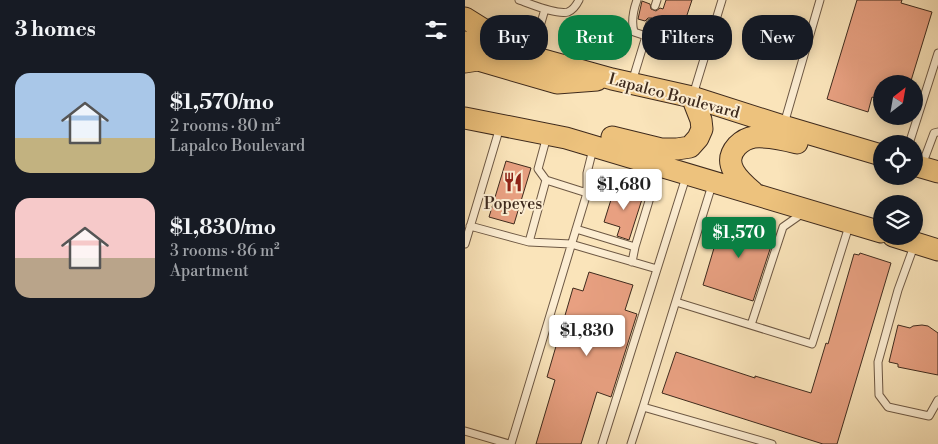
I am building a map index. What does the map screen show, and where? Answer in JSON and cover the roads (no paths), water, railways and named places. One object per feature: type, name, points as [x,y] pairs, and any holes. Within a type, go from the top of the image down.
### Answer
[{"type":"main road","points":[[465,18],[480,27]]},
{"type":"main road","name":"Lapalco Boulevard","points":[[465,42],[480,45]]},
{"type":"main road","points":[[465,62],[478,60],[557,83],[622,82]]},
{"type":"main road","name":"Lapalco Boulevard","points":[[545,60],[622,82],[692,97],[873,153]]},
{"type":"main road","points":[[557,136],[591,132],[661,149],[690,147],[698,138],[702,129],[701,120],[692,97]]},
{"type":"main road","points":[[465,118],[557,136],[594,146],[873,230]]},
{"type":"main road","points":[[756,194],[739,180],[730,160],[734,149],[742,141],[753,137],[777,138],[834,153],[873,154]]},
{"type":"main road","points":[[922,245],[938,250]]},
{"type":"lane","points":[[519,0],[557,12],[568,12],[575,7],[579,0]]},
{"type":"lane","points":[[637,0],[632,24],[634,32],[642,35]]},
{"type":"lane","points":[[692,97],[722,0]]},
{"type":"lane","points":[[783,126],[819,0]]},
{"type":"lane","points":[[543,15],[545,9]]},
{"type":"lane","points":[[622,82],[642,44]]},
{"type":"lane","points":[[912,135],[938,53]]},
{"type":"lane","points":[[465,244],[500,125]]},
{"type":"lane","points":[[924,168],[934,133],[938,132]]},
{"type":"lane","points":[[557,136],[538,169],[546,180],[587,193]]},
{"type":"lane","points":[[465,431],[510,444],[587,193],[587,173],[594,146]]},
{"type":"lane","points":[[632,262],[660,166]]},
{"type":"lane","points":[[602,444],[687,174]]},
{"type":"lane","points":[[529,242],[546,180]]},
{"type":"lane","points":[[631,444],[713,181]]},
{"type":"lane","points":[[751,325],[783,227],[808,210]]},
{"type":"lane","points":[[676,302],[812,344],[850,223]]},
{"type":"lane","points":[[470,226],[529,242],[571,244],[657,269]]},
{"type":"lane","points":[[576,229],[635,247]]},
{"type":"lane","points":[[914,245],[897,290],[877,362],[879,395],[888,407],[929,416],[938,400]]},
{"type":"lane","points":[[643,407],[771,444]]},
{"type":"place","name":"Popeyes","points":[[513,182]]}]
